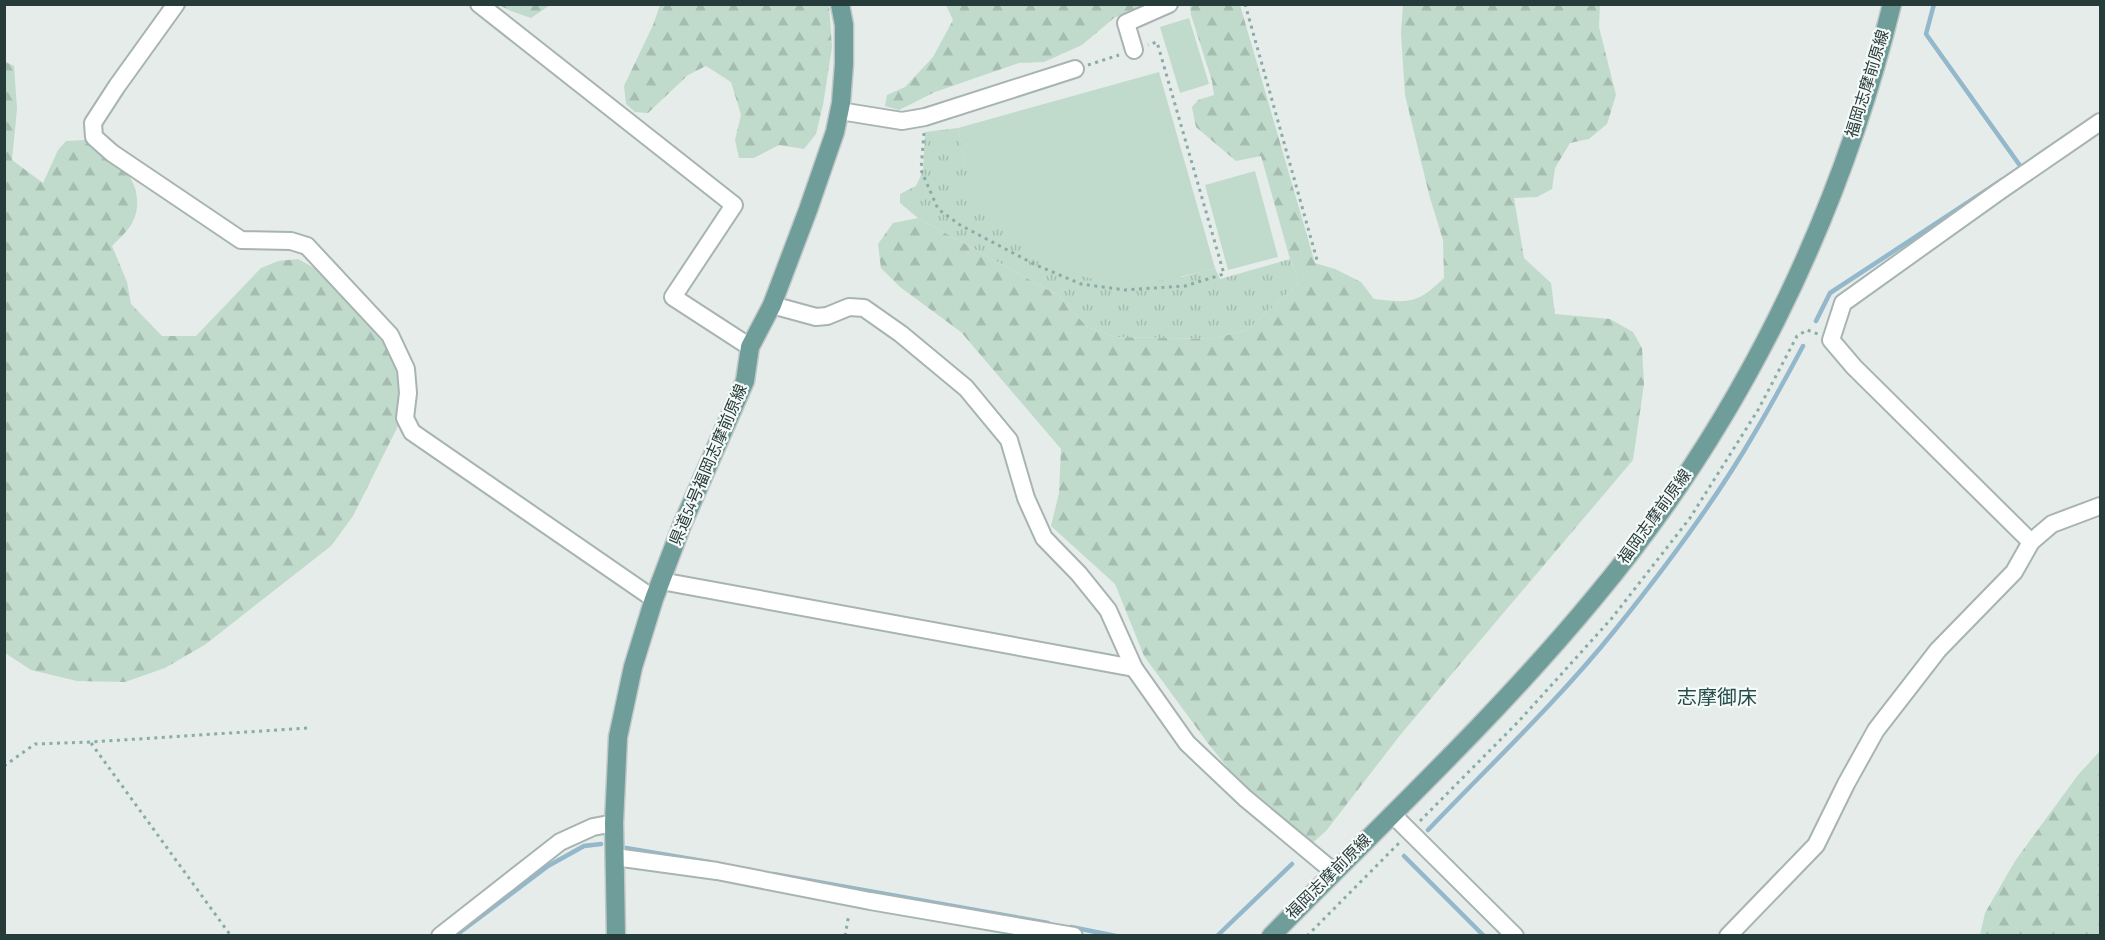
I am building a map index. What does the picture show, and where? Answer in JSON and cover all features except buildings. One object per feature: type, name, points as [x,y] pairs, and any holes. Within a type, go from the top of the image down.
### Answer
[{"type":"main road","name":"県道54号福岡志摩前原線","points":[[616,936],[614,823],[618,737],[633,667],[654,599],[682,525],[745,381],[750,347],[772,304],[819,178],[840,111],[844,64],[844,25],[840,4]]},
{"type":"main road","name":"福岡志摩前原線","points":[[1271,936],[1529,674],[1594,599],[1669,501],[1735,399],[1767,341],[1830,197],[1860,113],[1892,4]]},
{"type":"street","points":[[176,4],[93,123],[94,136],[112,153],[241,240],[291,241],[307,246],[390,335],[406,369],[408,393],[405,418],[412,432],[654,599]]},
{"type":"street","points":[[478,4],[734,205],[673,297],[750,347]]},
{"type":"street","points":[[1134,50],[1126,23],[1169,4]]},
{"type":"street","points":[[840,111],[902,121],[925,117],[1075,69]]},
{"type":"street","points":[[2031,542],[1854,367],[1831,340],[1843,303],[2001,190],[2100,123]]},
{"type":"street","points":[[772,304],[816,318],[849,308],[864,308],[901,334],[966,388],[1009,440],[1026,498],[1044,538],[1079,574],[1108,610],[1134,668],[1187,743],[1245,798],[1334,872]]},
{"type":"street","points":[[1728,936],[1816,845],[1876,730],[1938,650],[2014,572],[2031,542],[2052,524],[2100,506]]},
{"type":"street","points":[[662,581],[1134,668]]},
{"type":"street","points":[[1392,814],[1515,936]]},
{"type":"street","points":[[440,936],[560,842],[594,827],[614,823]]},
{"type":"street","points":[[615,856],[708,870],[1074,936]]},
{"type":"path","points":[[1245,4],[1317,260]]},
{"type":"path","points":[[925,117],[921,170],[938,209],[960,225],[996,245],[1081,284],[1125,290],[1185,286],[1224,274],[1157,42],[1075,69]]},
{"type":"path","points":[[4,766],[35,744],[308,728]]},
{"type":"path","points":[[91,742],[231,936]]},
{"type":"path","points":[[845,936],[852,897]]},
{"type":"green space","points":[[499,5],[550,5],[531,18]]},
{"type":"green space","points":[[660,5],[829,5],[832,47],[823,105],[816,134],[804,149],[779,145],[754,158],[739,158],[735,140],[741,115],[731,82],[706,66],[688,75],[648,113],[635,112],[626,104],[624,86]]},
{"type":"green space","points":[[946,5],[1143,5],[1114,18],[1082,45],[1044,62],[1019,63],[935,92],[899,110],[885,106],[887,95],[905,87],[933,57],[953,20]]},
{"type":"green space","points":[[1190,5],[1240,5],[1315,263],[1335,269],[1361,282],[1374,299],[1412,300],[1427,293],[1444,278],[1443,240],[1430,198],[1405,95],[1401,33],[1403,5],[1600,5],[1599,27],[1616,95],[1607,124],[1589,139],[1570,143],[1555,168],[1552,189],[1537,197],[1514,198],[1524,258],[1551,283],[1555,314],[1610,319],[1633,332],[1642,348],[1644,384],[1633,460],[1401,734],[1326,831],[1310,845],[1243,787],[1144,656],[1115,584],[1051,526],[1059,493],[1061,449],[961,332],[900,287],[881,268],[878,244],[893,223],[918,218],[1059,296],[1087,327],[1115,337],[1213,339],[1247,330],[1300,282],[1290,259],[1261,156],[1236,161],[1196,127],[1192,107],[1198,100],[1214,95]]},
{"type":"green space","points":[[1189,18],[1209,84],[1180,93],[1160,27]]},
{"type":"green space","points":[[4,61],[14,66],[17,109],[12,160],[43,183],[58,150],[66,141],[85,140],[122,169],[132,180],[137,195],[134,218],[127,231],[112,246],[127,282],[131,304],[162,336],[196,336],[261,268],[278,261],[298,259],[316,269],[389,345],[396,367],[400,392],[398,426],[353,516],[331,546],[206,644],[165,668],[125,682],[77,681],[31,670],[5,653]]},
{"type":"green space","points":[[1159,72],[1215,268],[1155,281],[1124,283],[1093,279],[1068,271],[1037,254],[1009,235],[990,217],[972,186],[958,128]]},
{"type":"green space","points":[[958,128],[965,163],[980,202],[1182,277],[1215,268],[1220,279],[1290,259],[1300,282],[1247,330],[1213,339],[1115,337],[1087,327],[1059,296],[918,218],[900,203],[900,194],[916,186],[923,171],[925,132]]},
{"type":"green space","points":[[1255,171],[1278,257],[1228,270],[1205,185]]},
{"type":"green space","points":[[2100,751],[2100,935],[1980,935],[1985,913],[2015,861],[2078,775]]},
{"type":"waterway","points":[[1934,4],[1926,34],[2021,167],[2019,169]]},
{"type":"waterway","points":[[1816,321],[1830,293],[2002,180]]},
{"type":"waterway","points":[[1428,830],[1571,682],[1652,583],[1706,510],[1739,460],[1803,346]]},
{"type":"waterway","points":[[455,936],[548,866],[584,846],[601,844]]},
{"type":"waterway","points":[[626,848],[709,862]]},
{"type":"waterway","points":[[1404,856],[1484,936]]},
{"type":"waterway","points":[[1217,936],[1292,864]]},
{"type":"waterway","points":[[773,874],[1048,923]]},
{"type":"waterway","points":[[1071,927],[1116,936]]},
{"type":"district","name":"志摩御床","points":[[1717,698]]}]
